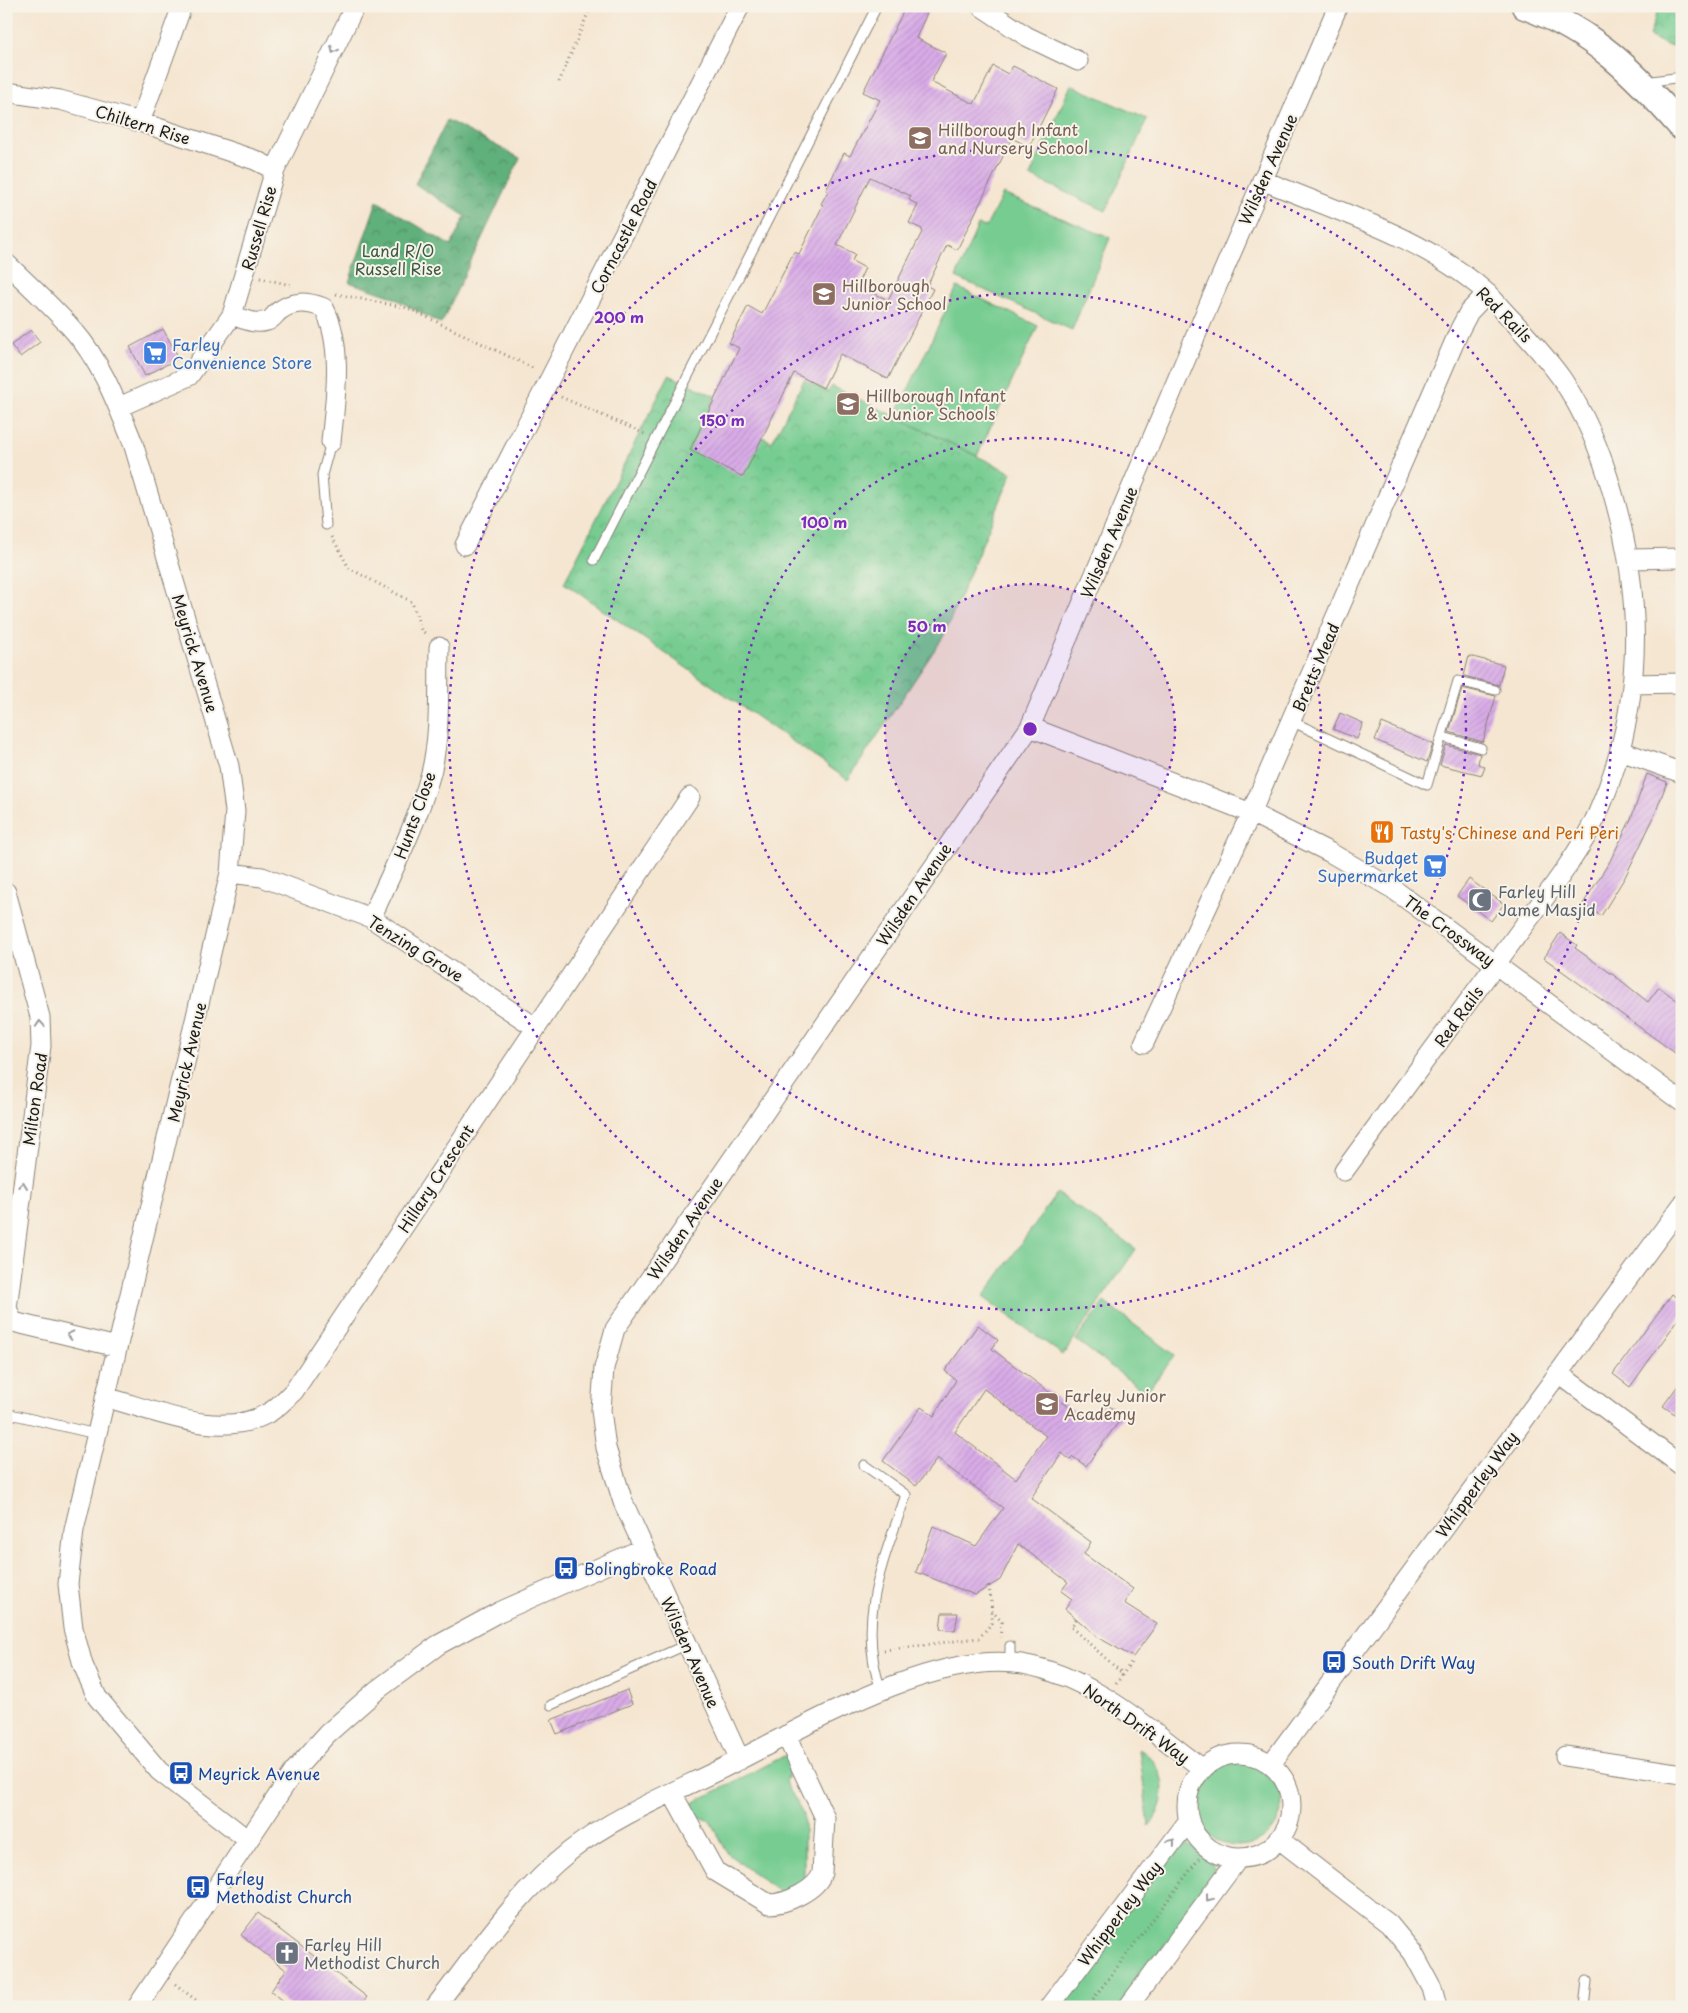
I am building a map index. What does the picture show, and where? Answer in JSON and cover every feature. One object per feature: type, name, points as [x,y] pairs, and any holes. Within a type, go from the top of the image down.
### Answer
[{"type":"main road","points":[[1525,6],[1576,30],[1616,57],[1682,127]]},
{"type":"street","points":[[140,122],[182,6]]},
{"type":"street","name":"Russell Rise","points":[[118,407],[189,376],[232,315],[275,170],[355,6]]},
{"type":"street","name":"Corncastle Road","points":[[465,545],[740,6]]},
{"type":"street","points":[[981,6],[1026,36],[1078,62]]},
{"type":"street","name":"Wilsden Avenue","points":[[740,1760],[622,1502],[606,1448],[601,1410],[604,1368],[615,1329],[1030,727],[1262,180],[1338,6]]},
{"type":"street","name":"Chiltern Rise","points":[[6,92],[60,100],[140,122],[255,160],[275,170]]},
{"type":"street","name":"Red Rails","points":[[1262,180],[1394,233],[1452,267],[1487,293],[1541,351],[1564,382],[1591,432],[1607,473],[1630,559],[1635,608],[1632,684],[1621,751],[1596,818],[1562,874],[1344,1171]]},
{"type":"street","name":"Meyrick Avenue","points":[[6,263],[75,332],[102,371],[118,407],[133,443],[229,766],[235,811],[230,874],[74,1530],[68,1584],[72,1628],[83,1666],[97,1696],[159,1771],[248,1840]]},
{"type":"street","name":"Bretts Mead","points":[[1144,1042],[1251,813],[1460,329],[1469,312],[1487,293]]},
{"type":"street","points":[[232,315],[254,323],[269,321],[280,310],[293,304],[309,302],[324,308],[331,322],[337,384],[331,442]]},
{"type":"street","points":[[1630,559],[1682,558]]},
{"type":"street","name":"Hunts Close","points":[[371,918],[412,829],[431,772],[437,730],[439,647]]},
{"type":"street","points":[[1632,684],[1682,683]]},
{"type":"street","name":"The Crossway","points":[[1030,727],[1251,813],[1329,852],[1393,889],[1496,963],[1612,1052],[1682,1102]]},
{"type":"street","points":[[1621,751],[1682,773]]},
{"type":"street","name":"Hillary Crescent","points":[[106,1397],[206,1425],[233,1425],[254,1420],[270,1413],[294,1391],[534,1027],[690,797]]},
{"type":"street","name":"Tenzing Grove","points":[[230,874],[262,877],[371,918],[534,1027]]},
{"type":"street","name":"Milton Road","points":[[6,892],[40,1017],[42,1046],[7,1308],[14,1322],[117,1347]]},
{"type":"street","name":"Whipperley Way","points":[[1271,1764],[1682,1205]]},
{"type":"street","points":[[1558,1373],[1682,1466]]},
{"type":"street","points":[[138,2007],[295,1770],[327,1734],[392,1678],[438,1645],[499,1612],[644,1548]]},
{"type":"street","name":"North Drift Way","points":[[435,2007],[510,1909],[570,1852],[613,1824],[786,1735],[881,1690],[959,1665],[1006,1657],[1082,1684],[1203,1769]]},
{"type":"street","points":[[672,1793],[715,1872],[769,1904],[777,1904],[814,1886],[820,1880],[822,1873],[825,1818],[786,1735]]},
{"type":"street","points":[[1244,1754],[1258,1757],[1271,1764],[1283,1777],[1290,1792],[1292,1809],[1288,1826],[1280,1840],[1268,1851],[1254,1857],[1238,1859],[1222,1856],[1207,1848],[1196,1835],[1189,1820],[1187,1806],[1189,1792],[1194,1780],[1203,1769],[1215,1760],[1229,1755],[1244,1754]]},
{"type":"street","points":[[1565,1756],[1682,1774]]},
{"type":"street","name":"Whipperley Way","points":[[1049,2007],[1189,1820]]},
{"type":"street","points":[[1280,1840],[1389,1924],[1413,1954],[1432,1988],[1437,2007]]},
{"type":"street","points":[[1128,2007],[1238,1859]]},
{"type":"lane","points":[[594,560],[877,6]]},
{"type":"lane","points":[[1642,83],[1682,77]]},
{"type":"lane","points":[[326,525],[322,474],[331,442]]},
{"type":"lane","points":[[1291,721],[1427,785],[1443,737],[1458,681],[1495,690]]},
{"type":"lane","points":[[1443,737],[1481,748]]},
{"type":"lane","points":[[6,1412],[96,1434]]},
{"type":"lane","points":[[864,1465],[906,1495],[881,1565],[874,1593],[871,1652],[881,1690]]},
{"type":"lane","points":[[551,1705],[688,1644]]},
{"type":"lane","points":[[1584,2007],[1588,1981]]},
{"type":"path","points":[[559,82],[591,6]]},
{"type":"path","points":[[244,275],[292,285]]},
{"type":"path","points":[[331,292],[408,308],[657,439]]},
{"type":"path","points":[[326,525],[349,568],[412,602],[421,630],[439,647]]},
{"type":"path","points":[[871,1652],[979,1638],[992,1623],[989,1586]]},
{"type":"path","points":[[992,1611],[1002,1622],[1006,1657]]},
{"type":"path","points":[[1076,1619],[1071,1627],[1123,1674]]},
{"type":"path","points":[[1107,1700],[1132,1661]]},
{"type":"path","points":[[1088,2007],[1207,1848]]},
{"type":"path","points":[[161,1973],[205,2007]]},
{"type":"green space","points":[[1659,6],[1682,6],[1682,44],[1669,46],[1649,36]]},
{"type":"green space","points":[[1071,85],[1147,119],[1106,211],[1030,176]]},
{"type":"green space","name":"Land R/O Russell Rise","points":[[447,120],[520,158],[441,324],[390,296],[349,282],[377,201],[451,246],[465,216],[415,184]]},
{"type":"green space","points":[[1003,194],[1110,238],[1072,330],[956,277],[978,225],[986,227]]},
{"type":"green space","points":[[957,287],[1038,326],[977,456],[895,417]]},
{"type":"green space","points":[[669,375],[715,396],[709,409],[772,442],[804,380],[828,392],[832,386],[1012,473],[943,637],[848,780],[564,583]]},
{"type":"green space","points":[[1057,1193],[1136,1249],[1063,1355],[983,1297]]},
{"type":"green space","points":[[1104,1302],[1175,1355],[1146,1393],[1076,1340]]},
{"type":"green space","points":[[1139,1749],[1149,1756],[1156,1765],[1163,1785],[1160,1807],[1156,1817],[1149,1826]]},
{"type":"green space","points":[[788,1754],[793,1762],[785,1782],[804,1815],[804,1884],[783,1895],[728,1854],[710,1821],[688,1813],[685,1807]]},
{"type":"green space","points":[[1238,1758],[1255,1761],[1263,1765],[1275,1777],[1279,1785],[1282,1802],[1279,1819],[1275,1827],[1263,1839],[1255,1843],[1238,1846],[1221,1843],[1213,1839],[1201,1827],[1197,1819],[1194,1802],[1197,1785],[1201,1777],[1213,1765],[1221,1761]]},
{"type":"green space","points":[[1180,1843],[1192,1847],[1209,1861],[1215,1873],[1215,1879],[1119,2007],[1053,2007]]},
{"type":"building","points":[[906,6],[930,6],[916,38],[946,53],[931,82],[974,104],[993,66],[1008,74],[1013,66],[1058,89],[1029,147],[1012,138],[957,250],[947,245],[927,286],[933,289],[888,379],[840,354],[823,388],[794,373],[743,477],[690,450],[739,348],[729,343],[748,306],[762,314],[794,252],[799,254],[823,205],[821,204],[828,191],[826,190],[844,153],[850,156],[880,100],[863,92]],"holes":[[[870,177],[911,196],[909,200],[918,205],[909,223],[922,229],[922,232],[888,300],[857,285],[865,268],[852,261],[855,254],[837,245]]]},
{"type":"building","name":"Farley Convenience Store","points":[[163,329],[179,358],[145,376],[130,347]]},
{"type":"building","points":[[31,330],[40,342],[20,357],[11,345]]},
{"type":"building","points":[[1469,656],[1504,665],[1499,685],[1464,676]]},
{"type":"building","points":[[1462,688],[1496,696],[1483,742],[1449,732]]},
{"type":"building","points":[[1340,713],[1363,723],[1357,739],[1333,729]]},
{"type":"building","points":[[1382,723],[1433,744],[1427,762],[1375,740]]},
{"type":"building","points":[[1446,745],[1480,754],[1478,764],[1485,767],[1482,775],[1440,765]]},
{"type":"building","points":[[1647,774],[1667,782],[1653,819],[1625,877],[1601,916],[1583,904],[1610,861],[1631,819]]},
{"type":"building","name":"Farley Hill Jame Masjid","points":[[1469,879],[1504,904],[1491,921],[1457,896]]},
{"type":"building","points":[[1560,933],[1577,945],[1575,948],[1648,1002],[1659,987],[1682,1004],[1682,1058],[1544,958]]},
{"type":"building","points":[[1672,1294],[1682,1301],[1682,1314],[1630,1387],[1613,1374]]},
{"type":"building","points":[[978,1325],[998,1340],[992,1349],[1086,1420],[1092,1410],[1100,1416],[1108,1405],[1123,1416],[1086,1466],[1073,1457],[1070,1460],[1062,1453],[1031,1498],[1091,1542],[1084,1554],[1133,1589],[1124,1603],[1157,1624],[1133,1657],[1099,1638],[1065,1609],[1072,1599],[1061,1591],[1068,1582],[1018,1544],[1000,1580],[975,1595],[916,1572],[933,1526],[976,1546],[1003,1508],[937,1459],[916,1486],[883,1461],[921,1407],[934,1416],[956,1380],[945,1371]],"holes":[[[984,1389],[1046,1436],[1016,1479],[955,1432]]]},
{"type":"building","points":[[1682,1380],[1682,1419],[1663,1406]]},
{"type":"building","points":[[942,1613],[958,1613],[955,1631],[940,1629]]},
{"type":"building","points":[[627,1690],[632,1704],[557,1734],[551,1720]]},
{"type":"building","name":"Farley Hill Methodist Church","points":[[258,1913],[367,1997],[359,2007],[291,2007],[271,1991],[286,1970],[241,1935]]},
{"type":"place","name":"Hillborough Infant and Nursery School","points":[[920,138]]},
{"type":"place","name":"Hillborough Junior School","points":[[824,294]]},
{"type":"place","name":"Farley Convenience Store","points":[[155,353]]},
{"type":"place","name":"Hillborough Infant & Junior Schools","points":[[848,404]]},
{"type":"place","name":"Tasty's Chinese and Peri Peri","points":[[1382,832]]},
{"type":"place","name":"Budget Supermarket","points":[[1435,866]]},
{"type":"place","name":"Farley Hill Jame Masjid","points":[[1480,900]]},
{"type":"place","name":"Farley Junior Academy","points":[[1047,1404]]},
{"type":"place","name":"Bolingbroke Road","points":[[566,1568]]},
{"type":"place","name":"South Drift Way","points":[[1334,1662]]},
{"type":"place","name":"Meyrick Avenue","points":[[181,1773]]},
{"type":"place","name":"Farley Methodist Church","points":[[198,1887]]},
{"type":"place","name":"Farley Hill Methodist Church","points":[[287,1953]]}]
